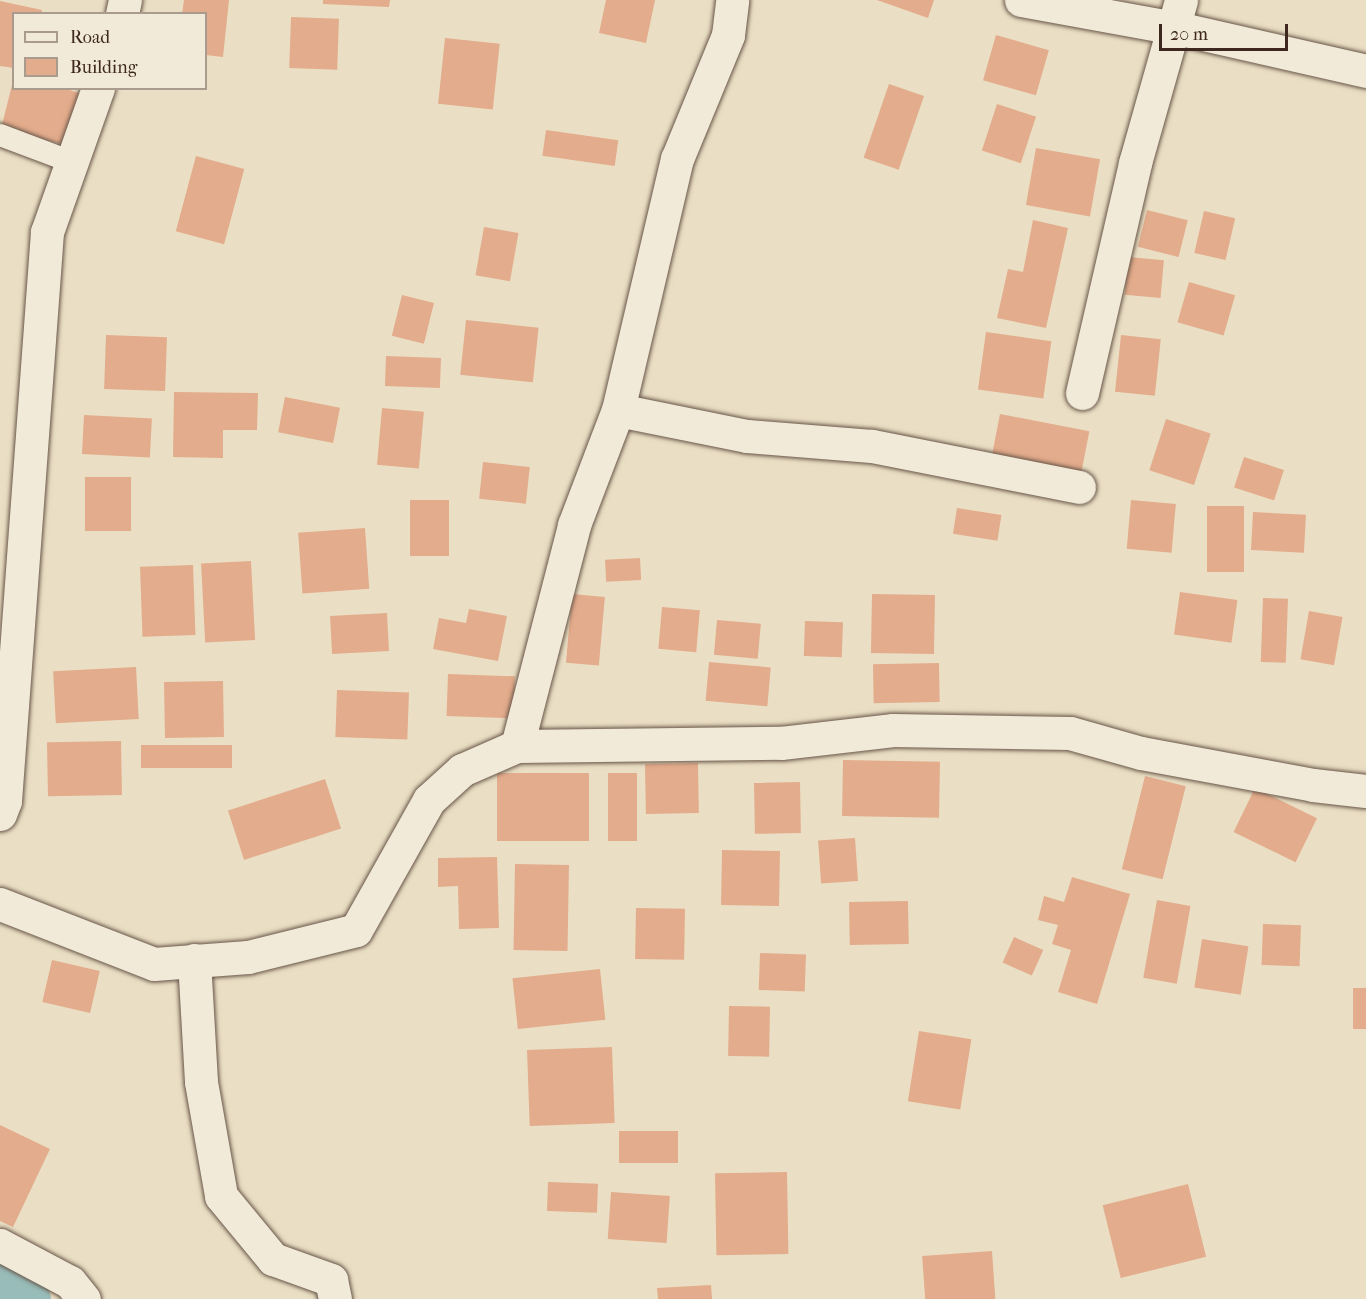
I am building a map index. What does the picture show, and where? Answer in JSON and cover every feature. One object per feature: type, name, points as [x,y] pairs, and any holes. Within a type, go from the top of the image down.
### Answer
[{"type":"street","points":[[517,746],[574,525],[618,410],[677,159],[728,34],[732,0]]},
{"type":"street","points":[[1021,0],[1176,14],[1366,71]]},
{"type":"street","points":[[1082,393],[1135,163],[1176,14]]},
{"type":"street","points":[[0,814],[5,801],[47,232],[97,90]]},
{"type":"street","points":[[618,410],[747,436],[872,446],[1079,487]]},
{"type":"street","points":[[0,904],[154,964],[248,957],[356,930],[429,801],[462,770],[517,746],[781,743],[893,730],[1070,733],[1152,755],[1366,791]]},
{"type":"street","points":[[194,960],[201,1082],[221,1196],[273,1259],[331,1280],[335,1299]]},
{"type":"street","points":[[0,1245],[70,1282],[84,1299]]},
{"type":"lane","points":[[0,135],[72,162]]},
{"type":"building","points":[[184,0],[229,0],[223,57],[207,55],[207,12],[182,12]]},
{"type":"building","points":[[323,0],[390,0],[389,7],[323,4]]},
{"type":"building","points":[[606,0],[655,0],[646,43],[599,33]]},
{"type":"building","points":[[877,0],[934,0],[928,18]]},
{"type":"building","points":[[0,1],[42,10],[42,12],[12,12],[12,68],[0,66]]},
{"type":"building","points":[[291,17],[339,19],[337,70],[289,68]]},
{"type":"building","points":[[996,35],[1049,50],[1036,95],[983,80]]},
{"type":"building","points":[[445,38],[500,44],[493,109],[438,104]]},
{"type":"building","points":[[889,84],[924,96],[899,170],[864,158]]},
{"type":"building","points":[[12,85],[12,90],[69,90],[79,93],[66,145],[1,129]]},
{"type":"building","points":[[997,104],[1036,117],[1021,163],[982,151]]},
{"type":"building","points":[[546,130],[618,140],[615,166],[542,156]]},
{"type":"building","points":[[1036,148],[1100,159],[1090,216],[1026,205]]},
{"type":"building","points":[[196,156],[244,169],[224,244],[176,231]]},
{"type":"building","points":[[1147,210],[1188,220],[1179,257],[1138,247]]},
{"type":"building","points":[[1204,211],[1235,218],[1226,260],[1194,253]]},
{"type":"building","points":[[1033,220],[1068,228],[1046,328],[997,318],[1008,269],[1023,272]]},
{"type":"building","points":[[484,227],[518,233],[510,281],[475,275]]},
{"type":"building","points":[[1128,257],[1164,260],[1161,298],[1125,295]]},
{"type":"building","points":[[1189,282],[1235,295],[1224,336],[1177,322]]},
{"type":"building","points":[[402,295],[434,303],[424,344],[392,336]]},
{"type":"building","points":[[466,320],[539,328],[533,382],[460,375]]},
{"type":"building","points":[[986,332],[1051,341],[1043,399],[978,389]]},
{"type":"building","points":[[106,335],[167,337],[165,391],[104,389]]},
{"type":"building","points":[[1121,335],[1161,339],[1155,396],[1115,392]]},
{"type":"building","points":[[386,356],[441,358],[440,388],[385,386]]},
{"type":"building","points":[[174,392],[258,393],[257,430],[223,430],[223,458],[173,457]]},
{"type":"building","points":[[285,397],[340,408],[333,443],[278,432]]},
{"type":"building","points":[[382,408],[424,412],[419,468],[377,465]]},
{"type":"building","points":[[1000,414],[1089,431],[1080,479],[991,462]]},
{"type":"building","points":[[84,415],[152,419],[150,458],[82,454]]},
{"type":"building","points":[[1166,419],[1211,434],[1194,485],[1149,470]]},
{"type":"building","points":[[1244,457],[1284,470],[1274,500],[1234,487]]},
{"type":"building","points":[[483,462],[530,467],[526,504],[479,499]]},
{"type":"building","points":[[85,477],[131,477],[131,531],[85,531]]},
{"type":"building","points":[[410,500],[449,500],[449,556],[410,556]]},
{"type":"building","points":[[1131,500],[1176,504],[1172,553],[1127,549]]},
{"type":"building","points":[[1207,506],[1244,506],[1244,572],[1207,572]]},
{"type":"building","points":[[957,508],[1001,515],[997,541],[953,534]]},
{"type":"building","points":[[1253,512],[1306,515],[1304,553],[1251,550]]},
{"type":"building","points":[[365,528],[369,589],[302,594],[298,533]]},
{"type":"building","points":[[640,558],[641,580],[606,582],[605,560]]},
{"type":"building","points":[[251,561],[255,640],[205,643],[201,564]]},
{"type":"building","points":[[193,565],[195,635],[142,637],[140,567]]},
{"type":"building","points":[[1180,592],[1237,600],[1231,643],[1174,635]]},
{"type":"building","points":[[572,594],[605,597],[599,666],[566,663]]},
{"type":"building","points":[[872,594],[935,595],[934,654],[871,653]]},
{"type":"building","points":[[1263,598],[1288,599],[1286,663],[1261,662]]},
{"type":"building","points":[[662,607],[700,610],[696,652],[658,649]]},
{"type":"building","points":[[469,609],[507,616],[498,661],[433,649],[439,618],[466,623]]},
{"type":"building","points":[[1309,611],[1342,617],[1334,665],[1300,659]]},
{"type":"building","points":[[387,613],[389,651],[332,654],[330,616]]},
{"type":"building","points":[[717,620],[761,624],[758,659],[714,655]]},
{"type":"building","points":[[805,621],[843,622],[842,657],[804,656]]},
{"type":"building","points":[[709,662],[771,667],[767,706],[706,701]]},
{"type":"building","points":[[939,663],[940,702],[874,703],[873,664]]},
{"type":"building","points":[[136,667],[139,719],[56,723],[53,671]]},
{"type":"building","points":[[448,674],[515,676],[513,718],[447,716]]},
{"type":"building","points":[[223,681],[224,737],[165,738],[164,682]]},
{"type":"building","points":[[337,690],[409,693],[407,739],[335,737]]},
{"type":"building","points":[[121,741],[122,795],[48,796],[47,742]]},
{"type":"building","points":[[141,745],[232,745],[232,768],[141,768]]},
{"type":"building","points":[[843,760],[940,762],[939,818],[842,816]]},
{"type":"building","points":[[698,763],[699,813],[646,814],[645,764]]},
{"type":"building","points":[[497,773],[589,773],[589,841],[497,841]]},
{"type":"building","points":[[608,773],[637,773],[637,841],[608,841]]},
{"type":"building","points":[[1145,776],[1186,786],[1163,879],[1122,869]]},
{"type":"building","points":[[325,779],[341,828],[244,860],[228,811]]},
{"type":"building","points":[[800,782],[801,833],[755,834],[754,783]]},
{"type":"building","points":[[1255,788],[1317,818],[1296,862],[1234,832]]},
{"type":"building","points":[[855,838],[858,881],[821,883],[818,841]]},
{"type":"building","points":[[722,850],[780,851],[779,906],[721,905]]},
{"type":"building","points":[[497,857],[499,928],[459,929],[458,886],[438,887],[438,858]]},
{"type":"building","points":[[515,864],[569,865],[567,951],[513,950]]},
{"type":"building","points":[[1072,877],[1130,894],[1097,1004],[1058,992],[1071,950],[1052,944],[1058,925],[1038,920],[1044,896],[1064,902]]},
{"type":"building","points":[[1157,900],[1190,906],[1177,984],[1143,978]]},
{"type":"building","points":[[908,901],[909,944],[850,945],[849,902]]},
{"type":"building","points":[[636,908],[685,909],[684,960],[635,959]]},
{"type":"building","points":[[1263,924],[1301,925],[1300,966],[1262,965]]},
{"type":"building","points":[[1014,937],[1043,950],[1032,976],[1003,963]]},
{"type":"building","points":[[1202,939],[1248,946],[1241,995],[1194,987]]},
{"type":"building","points":[[760,953],[806,955],[805,992],[759,990]]},
{"type":"building","points":[[52,960],[100,971],[90,1013],[42,1002]]},
{"type":"building","points":[[600,969],[605,1020],[518,1029],[512,978]]},
{"type":"building","points":[[1353,988],[1366,988],[1366,1029],[1353,1029]]},
{"type":"building","points":[[729,1006],[770,1007],[769,1057],[728,1056]]},
{"type":"building","points":[[919,1031],[971,1039],[960,1109],[908,1101]]},
{"type":"building","points":[[612,1047],[615,1123],[530,1126],[527,1050]]},
{"type":"building","points":[[0,1125],[50,1149],[13,1227],[0,1221]]},
{"type":"building","points":[[619,1131],[678,1131],[678,1163],[619,1163]]},
{"type":"building","points":[[787,1172],[788,1254],[716,1255],[715,1173]]},
{"type":"building","points":[[548,1182],[598,1184],[597,1213],[547,1211]]},
{"type":"building","points":[[1188,1184],[1206,1257],[1121,1278],[1103,1205]]},
{"type":"building","points":[[611,1192],[670,1196],[667,1243],[608,1239]]},
{"type":"building","points":[[992,1251],[995,1299],[925,1299],[922,1256]]},
{"type":"building","points":[[711,1285],[712,1299],[658,1299],[657,1288]]},
{"type":"waterway","points":[[0,1278],[28,1299]]}]
